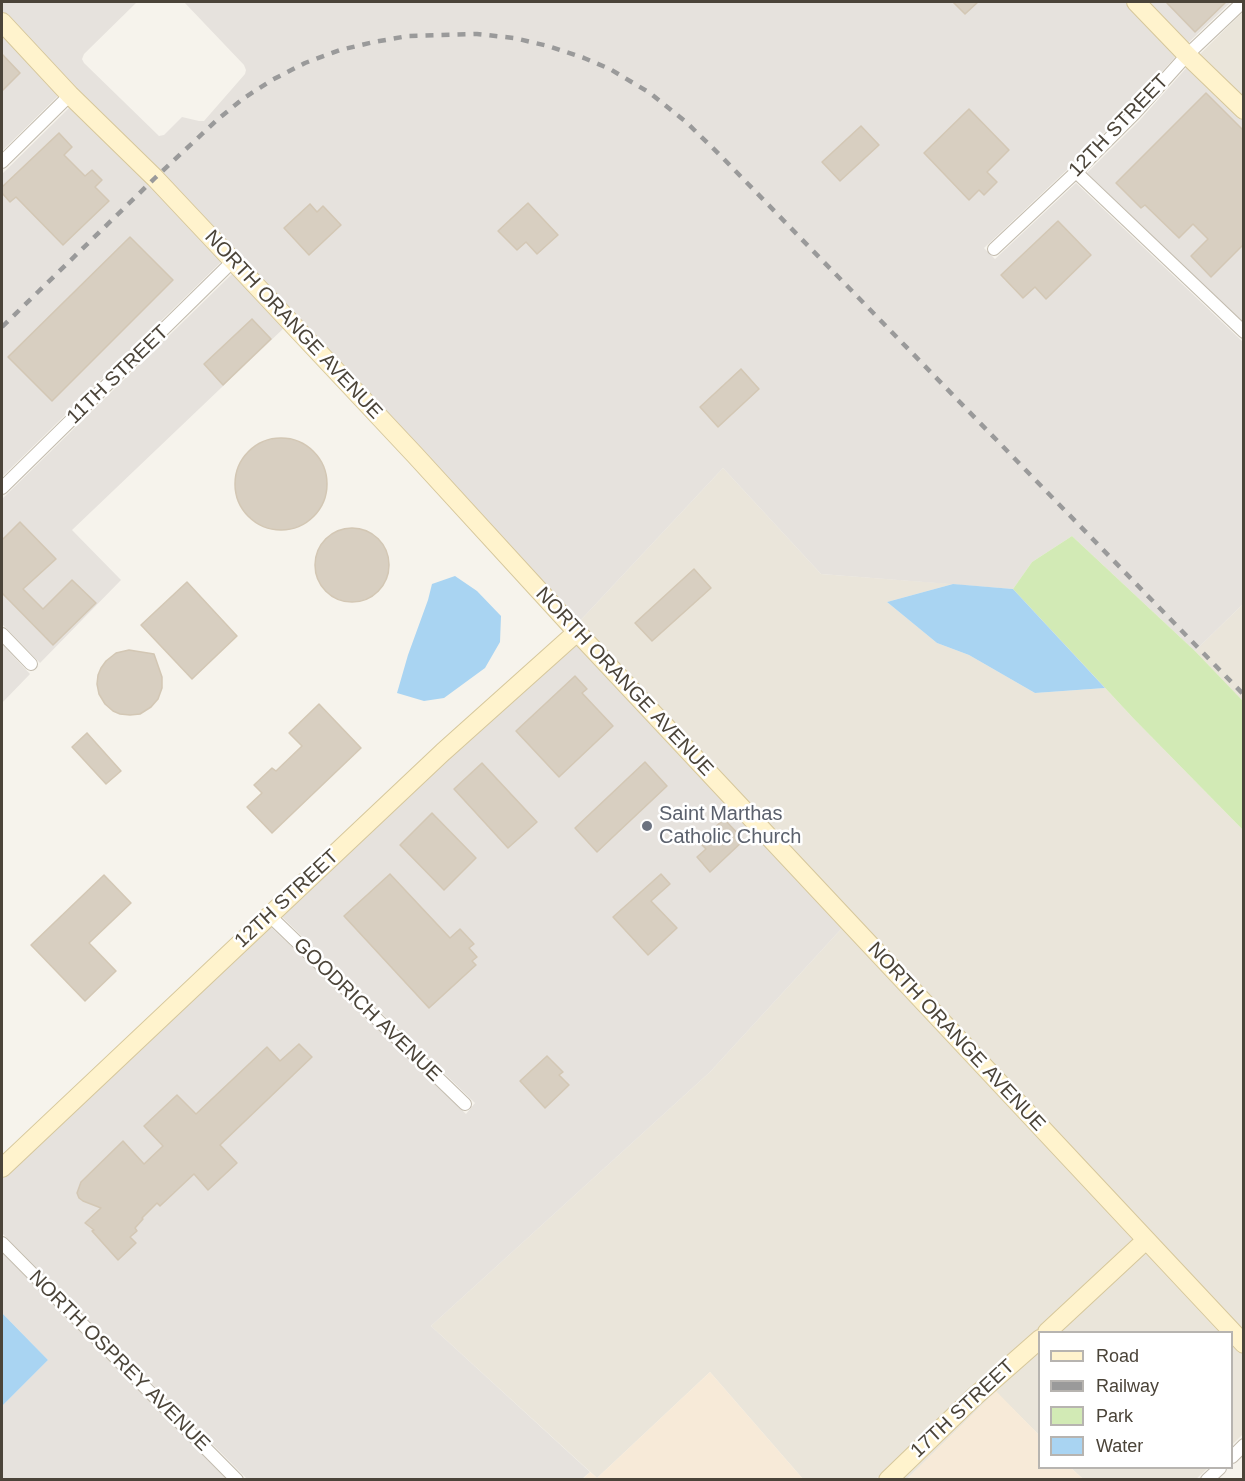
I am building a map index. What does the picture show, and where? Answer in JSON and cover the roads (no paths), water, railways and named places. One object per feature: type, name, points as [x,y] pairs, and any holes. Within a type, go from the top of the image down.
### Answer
[{"type":"street","points":[[1136,2],[1244,110]]},
{"type":"street","name":"12TH STREET","points":[[994,249],[1076,172],[1134,114],[1187,55],[1243,2]]},
{"type":"street","name":"NORTH ORANGE AVENUE","points":[[2,22],[70,95],[155,178],[233,261],[415,455],[576,632],[1232,1331]]},
{"type":"street","points":[[2,162],[70,95]]},
{"type":"street","points":[[1076,172],[1244,332]]},
{"type":"street","name":"11TH STREET","points":[[2,488],[233,261]]},
{"type":"street","name":"12TH STREET","points":[[2,1168],[455,740],[576,632]]},
{"type":"street","points":[[2,634],[31,664]]},
{"type":"street","name":"GOODRICH AVENUE","points":[[270,916],[465,1104]]},
{"type":"street","points":[[1048,1331],[1146,1240]]},
{"type":"street","name":"NORTH OSPREY AVENUE","points":[[2,1243],[237,1479]]},
{"type":"street","name":"NORTH ORANGE AVENUE","points":[[1233,1332],[1244,1344]]},
{"type":"street","name":"17TH STREET","points":[[888,1479],[973,1398],[1038,1341]]},
{"type":"water","points":[[455,576],[477,591],[501,616],[500,642],[485,668],[444,698],[424,701],[397,693],[432,584]]},
{"type":"water","points":[[953,584],[1013,589],[1105,688],[1035,693],[969,655],[937,643],[887,602]]},
{"type":"water","points":[[2,1313],[48,1360],[2,1406]]},
{"type":"railway","points":[[2,327],[218,119],[244,98],[305,63],[340,50],[408,36],[477,34],[514,38],[548,46],[610,69],[650,93],[686,122],[1244,695]]},
{"type":"place","name":"Saint Marthas Catholic Church","points":[[647,826]]}]
